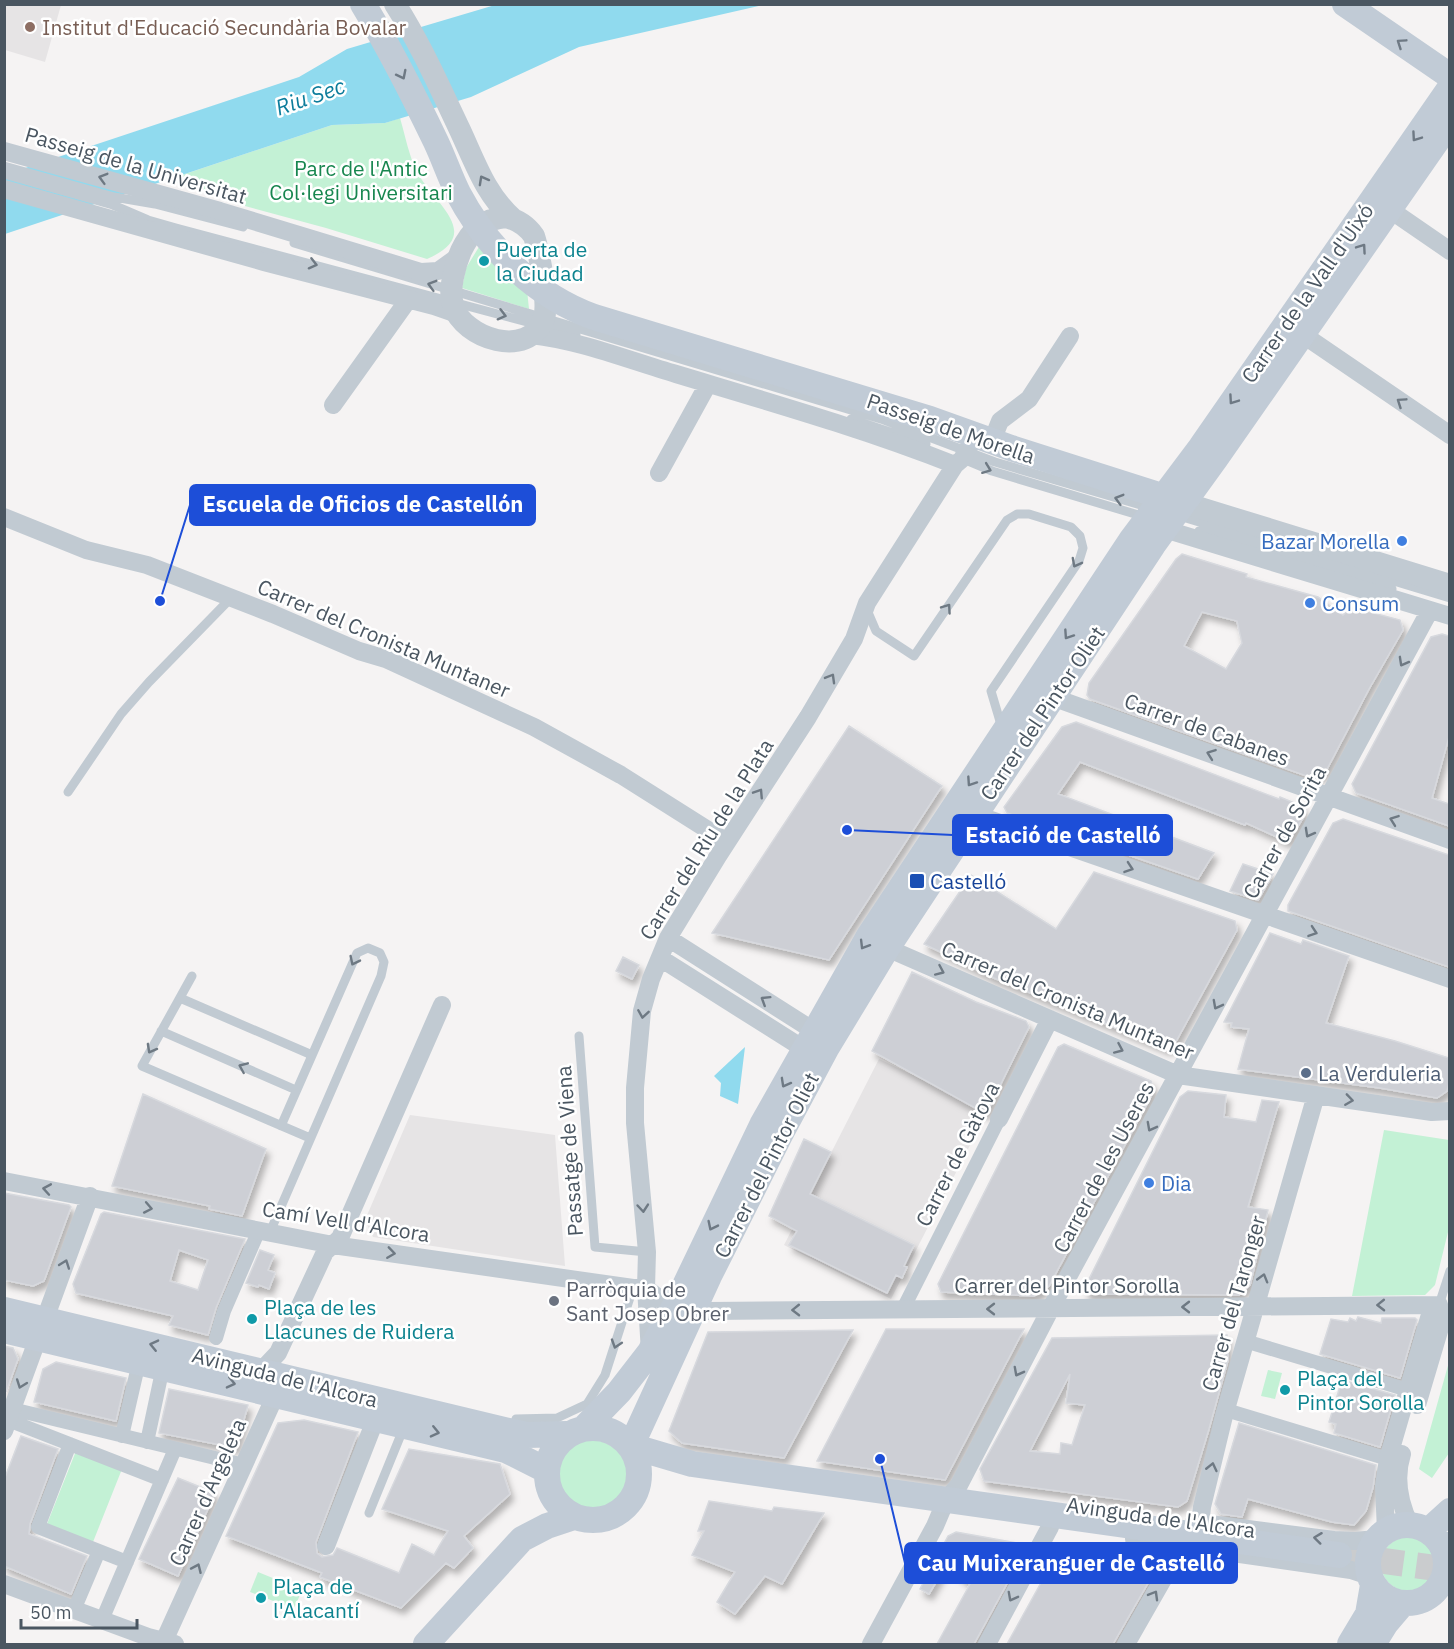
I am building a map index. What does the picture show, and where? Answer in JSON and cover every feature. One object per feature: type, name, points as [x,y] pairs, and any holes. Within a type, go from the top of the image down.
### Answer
[{"type":"main road","name":"Passeig de Morella","points":[[363,4],[380,32],[458,192],[478,225],[515,267],[540,317],[570,307],[594,317],[889,406],[970,450],[1165,513]]},
{"type":"main road","points":[[1345,4],[1449,76]]},
{"type":"main road","points":[[380,32],[380,19],[400,12]]},
{"type":"main road","name":"Carrer de la Vall d'Uixó","points":[[1165,513],[1201,447],[1449,88]]},
{"type":"main road","name":"Carrer de la Vall d'Uixó","points":[[1165,513],[1302,334],[1449,122]]},
{"type":"main road","name":"Carrer del Pintor Oliet","points":[[815,1043],[887,948],[1052,697],[1165,513]]},
{"type":"main road","name":"Carrer del Pintor Oliet","points":[[576,1431],[620,1392],[688,1301],[770,1155],[815,1043],[869,936],[1003,733],[1165,513]]},
{"type":"main road","name":"Carrer del Pintor Oliet","points":[[631,1446],[669,1361],[688,1301]]},
{"type":"main road","name":"Avinguda de l'Alcora","points":[[4,1310],[41,1329],[151,1365],[275,1373],[376,1418],[506,1450],[546,1478]]},
{"type":"main road","name":"Avinguda de l'Alcora","points":[[4,1330],[41,1329],[275,1373],[527,1435],[576,1431]]},
{"type":"main road","points":[[522,1539],[546,1478],[552,1450],[576,1431],[611,1430],[631,1446],[639,1464],[639,1482],[632,1500],[619,1513],[605,1519],[589,1521],[574,1517],[557,1504],[546,1478]]},
{"type":"main road","name":"Avinguda de l'Alcora","points":[[631,1446],[692,1464],[1339,1555]]},
{"type":"main road","name":"Avinguda de l'Alcora","points":[[639,1482],[661,1470],[692,1464]]},
{"type":"main road","points":[[1350,1644],[1368,1614],[1371,1580],[1368,1557],[1400,1531],[1449,1511]]},
{"type":"main road","points":[[426,1644],[522,1539],[547,1526],[574,1517]]},
{"type":"main road","points":[[1371,1580],[1386,1597],[1402,1603],[1423,1600],[1444,1587],[1447,1551],[1400,1531]]},
{"type":"main road","points":[[1373,1644],[1402,1603]]},
{"type":"street","points":[[400,12],[448,105],[485,185],[493,198],[513,219],[534,236],[540,317],[512,342],[489,338],[469,326],[453,302],[459,256],[470,235],[478,225],[497,218],[513,219]]},
{"type":"street","name":"Passeig de la Universitat","points":[[4,151],[212,214],[421,272],[438,271],[459,256]]},
{"type":"street","points":[[4,189],[169,230],[408,300],[453,302]]},
{"type":"street","points":[[1389,209],[1449,251]]},
{"type":"street","points":[[333,405],[408,300]]},
{"type":"street","name":"Passeig de Morella","points":[[540,317],[569,343],[895,442],[970,450]]},
{"type":"street","points":[[1302,334],[1449,435]]},
{"type":"street","name":"Carrer del Riu de la Plata","points":[[650,1352],[639,1288],[647,1252],[635,1123],[635,1088],[642,1011],[668,938],[808,717],[854,639],[867,603],[970,450],[1000,421],[1029,399],[1070,336]]},
{"type":"street","points":[[658,473],[708,384]]},
{"type":"street","name":"Passeig de Morella","points":[[1165,513],[1448,585]]},
{"type":"street","name":"Passeig de Morella","points":[[1165,513],[1449,616]]},
{"type":"street","name":"Carrer del Cronista Muntaner","points":[[4,517],[86,550],[147,565],[273,614],[359,651],[386,659],[534,727],[621,775],[727,842]]},
{"type":"street","name":"Carrer de Sorita","points":[[1179,1076],[1430,610]]},
{"type":"street","name":"Carrer de Cabanes","points":[[1052,697],[1449,840]]},
{"type":"street","points":[[974,814],[1449,979]]},
{"type":"street","points":[[668,938],[815,1043]]},
{"type":"street","name":"Carrer del Cronista Muntaner","points":[[887,948],[1179,1076],[1432,1112],[1449,1110]]},
{"type":"street","points":[[660,958],[815,1043]]},
{"type":"street","name":"Carrer d'Argeleta","points":[[169,1643],[244,1465],[275,1373],[325,1252],[340,1238],[442,1005]]},
{"type":"street","name":"Carrer de Gàtova","points":[[903,1309],[1050,1019]]},
{"type":"street","name":"Carrer de les Useres","points":[[871,1644],[935,1526],[946,1500],[959,1485],[1051,1308],[1179,1076]]},
{"type":"street","name":"Carrer del Taronger","points":[[1204,1523],[1201,1517],[1202,1507],[1226,1410],[1316,1095]]},
{"type":"street","name":"Camí Vell d'Alcora","points":[[4,1181],[333,1245],[639,1288],[661,1300],[688,1301]]},
{"type":"street","points":[[8,1420],[90,1197]]},
{"type":"street","points":[[216,1338],[224,1311],[265,1231]]},
{"type":"street","name":"Carrer del Pintor Sorolla","points":[[688,1301],[709,1311],[1255,1306],[1444,1313]]},
{"type":"street","points":[[1400,1531],[1384,1486],[1388,1459],[1430,1317],[1444,1313]]},
{"type":"street","points":[[1400,1531],[1403,1511],[1398,1487],[1399,1463],[1444,1313]]},
{"type":"street","points":[[1245,1341],[1408,1390]]},
{"type":"street","points":[[122,1436],[151,1365]]},
{"type":"street","points":[[147,1442],[151,1365]]},
{"type":"street","points":[[1226,1410],[1388,1459]]},
{"type":"street","points":[[326,1546],[376,1418]]},
{"type":"street","points":[[8,1420],[122,1436],[244,1465]]},
{"type":"street","points":[[8,1420],[162,1479]]},
{"type":"street","points":[[70,1444],[38,1527],[127,1562]]},
{"type":"street","points":[[102,1620],[175,1449]]},
{"type":"street","name":"Avinguda de l'Alcora","points":[[946,1500],[977,1492],[1334,1540],[1355,1541],[1400,1531]]},
{"type":"street","name":"Avinguda de l'Alcora","points":[[946,1500],[970,1515],[1351,1570],[1371,1580]]},
{"type":"street","points":[[987,1644],[1050,1527]]},
{"type":"street","points":[[1126,1644],[1182,1546]]},
{"type":"street","points":[[74,1610],[99,1551]]},
{"type":"street","points":[[4,1584],[169,1643]]},
{"type":"lane","points":[[4,166],[114,196],[212,214],[453,302]]},
{"type":"lane","points":[[4,174],[113,205],[169,230],[453,302],[540,317]]},
{"type":"lane","points":[[970,450],[1002,474],[1165,513],[1220,536],[1449,607]]},
{"type":"lane","points":[[867,603],[868,616],[876,631],[914,656],[1007,520],[1017,514],[1029,514],[1071,527],[1080,536],[1083,548],[1079,561],[991,691],[1003,733]]},
{"type":"lane","points":[[68,792],[120,714],[231,598]]},
{"type":"lane","points":[[854,639],[876,631]]},
{"type":"lane","points":[[265,1231],[310,1138],[381,976],[384,962],[380,953],[368,948],[357,953],[280,1126]]},
{"type":"lane","points":[[192,976],[142,1066],[310,1138]]},
{"type":"lane","points":[[180,998],[312,1055]]},
{"type":"lane","points":[[161,1031],[296,1090]]},
{"type":"lane","name":"Passatge de Viena","points":[[579,1036],[595,1247],[647,1252]]},
{"type":"lane","points":[[1444,1313],[1449,1271]]},
{"type":"lane","points":[[513,1432],[516,1419],[557,1418],[587,1404],[605,1375],[639,1288]]},
{"type":"lane","points":[[369,1514],[405,1425]]},
{"type":"shaded area","name":"Institut d'Educació Secundària Bovalar","points":[[4,5],[61,5],[45,62],[5,50]]},
{"type":"shaded area","points":[[879,1059],[936,1086],[986,1114],[891,1299],[784,1245]]},
{"type":"shaded area","points":[[410,1115],[555,1135],[565,1266],[373,1237],[365,1220]]},
{"type":"green space","name":"Parc de l'Antic Col·legi Universitari","points":[[400,118],[417,172],[443,207],[454,229],[452,240],[444,249],[427,259],[223,200],[225,197],[167,180],[332,125],[385,123]]},
{"type":"green space","points":[[482,242],[527,290],[529,309],[462,288],[466,268]]},
{"type":"green space","points":[[1384,1130],[1449,1140],[1449,1228],[1435,1285],[1425,1295],[1352,1296]]},
{"type":"green space","points":[[1449,1362],[1449,1453],[1432,1478],[1419,1469]]},
{"type":"green space","points":[[1268,1370],[1282,1373],[1275,1399],[1261,1396]]},
{"type":"green space","points":[[599,1440],[612,1446],[621,1455],[625,1461],[627,1475],[625,1489],[617,1500],[606,1508],[585,1510],[567,1500],[559,1489],[557,1468],[567,1450],[578,1442]]},
{"type":"green space","points":[[76,1451],[122,1469],[93,1542],[47,1524]]},
{"type":"green space","points":[[1408,1537],[1418,1539],[1427,1545],[1433,1554],[1435,1564],[1433,1574],[1427,1583],[1418,1589],[1408,1591],[1398,1589],[1389,1583],[1383,1574],[1381,1564],[1383,1554],[1389,1545],[1398,1539]]},
{"type":"green space","points":[[258,1572],[302,1590],[294,1609],[250,1592]]},
{"type":"water","name":"Riu Sec","points":[[495,5],[763,5],[579,47],[471,97],[385,123],[332,125],[5,234],[4,175],[299,77],[347,49]]},
{"type":"water","points":[[745,1047],[738,1104],[720,1096],[721,1083],[714,1076]]},
{"type":"building","points":[[1182,554],[1247,574],[1246,577],[1318,597],[1343,615],[1351,607],[1400,620],[1403,630],[1325,773],[1315,779],[1090,699],[1087,695],[1089,683],[1176,559]],"holes":[[[1202,612],[1237,621],[1242,643],[1226,669],[1184,646]]]},
{"type":"building","points":[[1442,634],[1449,636],[1449,737],[1432,798],[1449,804],[1449,826],[1356,793],[1352,784],[1431,637]]},
{"type":"building","points":[[1076,722],[1279,799],[1280,797],[1302,806],[1305,815],[1288,842],[1246,823],[1245,825],[1080,762],[1058,794],[1214,853],[1198,879],[1007,813],[1004,807],[1062,727]]},
{"type":"building","points":[[849,726],[942,786],[829,960],[712,933]]},
{"type":"building","points":[[1343,819],[1449,855],[1449,967],[1288,911],[1288,905],[1333,823]]},
{"type":"building","points":[[1243,864],[1273,874],[1258,900],[1230,891]]},
{"type":"building","points":[[1094,872],[1235,921],[1237,930],[1173,1047],[1167,1049],[994,978],[924,944],[971,875],[1056,929]]},
{"type":"building","points":[[1270,933],[1301,944],[1303,940],[1349,956],[1326,1023],[1449,1058],[1447,1091],[1437,1098],[1238,1069],[1249,1029],[1231,1027],[1232,1023],[1224,1022]]},
{"type":"building","points":[[623,957],[639,965],[632,979],[616,971]]},
{"type":"building","points":[[912,972],[976,1002],[1026,1021],[1029,1027],[986,1114],[872,1051]]},
{"type":"building","points":[[1064,1044],[1151,1081],[1154,1091],[1049,1286],[1034,1296],[941,1292],[938,1284],[1058,1047]]},
{"type":"building","points":[[1188,1091],[1226,1095],[1224,1117],[1256,1122],[1262,1100],[1279,1102],[1248,1207],[1268,1210],[1250,1285],[1239,1295],[1087,1294],[1085,1287],[1180,1097]]},
{"type":"building","points":[[143,1094],[266,1149],[242,1216],[209,1209],[210,1206],[112,1186]]},
{"type":"building","points":[[804,1139],[831,1152],[810,1194],[914,1245],[904,1266],[907,1267],[902,1278],[896,1275],[887,1293],[789,1245],[797,1231],[769,1216]]},
{"type":"building","points":[[4,1193],[71,1207],[44,1281],[33,1286],[4,1280]]},
{"type":"building","points":[[104,1212],[245,1239],[216,1308],[208,1335],[169,1325],[173,1316],[76,1293],[73,1284],[101,1214]],"holes":[[[179,1250],[208,1260],[198,1290],[170,1281]]]},
{"type":"building","points":[[260,1250],[274,1255],[268,1270],[275,1273],[269,1289],[246,1283]]},
{"type":"building","points":[[1358,1317],[1381,1323],[1382,1318],[1415,1318],[1417,1320],[1400,1378],[1320,1354],[1331,1319],[1348,1322],[1350,1318],[1356,1321]]},
{"type":"building","points":[[886,1329],[1024,1329],[945,1480],[817,1461]]},
{"type":"building","points":[[853,1330],[784,1458],[682,1443],[669,1431],[708,1332]]},
{"type":"building","points":[[1227,1335],[1228,1360],[1187,1501],[1178,1507],[984,1481],[980,1469],[1052,1338]],"holes":[[[1070,1374],[1066,1403],[1085,1405],[1072,1445],[1061,1443],[1060,1454],[1030,1451]]]},
{"type":"building","points":[[4,1346],[13,1348],[18,1359],[6,1392]]},
{"type":"building","points":[[56,1362],[126,1378],[116,1421],[34,1402],[43,1369]]},
{"type":"building","points":[[1342,1380],[1395,1395],[1380,1447],[1334,1433],[1336,1424],[1329,1422]]},
{"type":"building","points":[[169,1389],[248,1405],[236,1448],[159,1433]]},
{"type":"building","points":[[304,1420],[358,1432],[316,1542],[317,1553],[322,1557],[333,1555],[337,1548],[399,1573],[412,1544],[434,1555],[448,1531],[382,1509],[409,1449],[500,1464],[510,1494],[464,1536],[473,1548],[454,1568],[446,1563],[401,1608],[320,1577],[322,1573],[226,1536],[278,1423]]},
{"type":"building","points":[[1239,1423],[1376,1465],[1366,1511],[1354,1525],[1332,1522],[1248,1499],[1242,1517],[1221,1514],[1215,1504]]},
{"type":"building","points":[[21,1436],[58,1449],[30,1524],[29,1534],[87,1556],[71,1594],[4,1566],[4,1480]]},
{"type":"building","points":[[178,1478],[215,1493],[178,1576],[139,1559]]},
{"type":"building","points":[[709,1501],[772,1511],[774,1507],[824,1513],[782,1584],[765,1576],[735,1614],[717,1602],[735,1572],[692,1555],[704,1531],[698,1531]]},
{"type":"building","points":[[956,1532],[1017,1543],[1023,1554],[974,1644],[937,1644],[970,1584],[946,1565],[929,1594],[920,1589],[948,1536]]},
{"type":"building","points":[[1058,1552],[1156,1564],[1156,1569],[1113,1644],[1007,1644]]},
{"type":"tunnel","points":[[1339,1555],[1450,1570]]},
{"type":"place","name":"Institut d'Educació Secundària Bovalar","points":[[30,27]]},
{"type":"place","name":"Puerta de la Ciudad","points":[[484,261]]},
{"type":"place","name":"Bazar Morella","points":[[1402,541]]},
{"type":"place","name":"Escuela de Oficios de Castellón","points":[[160,601]]},
{"type":"place","name":"Consum","points":[[1310,603]]},
{"type":"place","name":"Estació de Castelló","points":[[847,830]]},
{"type":"place","name":"Castelló","points":[[917,881]]},
{"type":"place","name":"La Verduleria","points":[[1306,1073]]},
{"type":"place","name":"Dia","points":[[1149,1183]]},
{"type":"place","name":"Parròquia de Sant Josep Obrer","points":[[554,1301]]},
{"type":"place","name":"Plaça de les Llacunes de Ruidera","points":[[252,1319]]},
{"type":"place","name":"Plaça del Pintor Sorolla","points":[[1285,1390]]},
{"type":"place","name":"Cau Muixeranguer de Castelló","points":[[880,1459]]},
{"type":"place","name":"Plaça de l'Alacantí","points":[[261,1598]]}]
